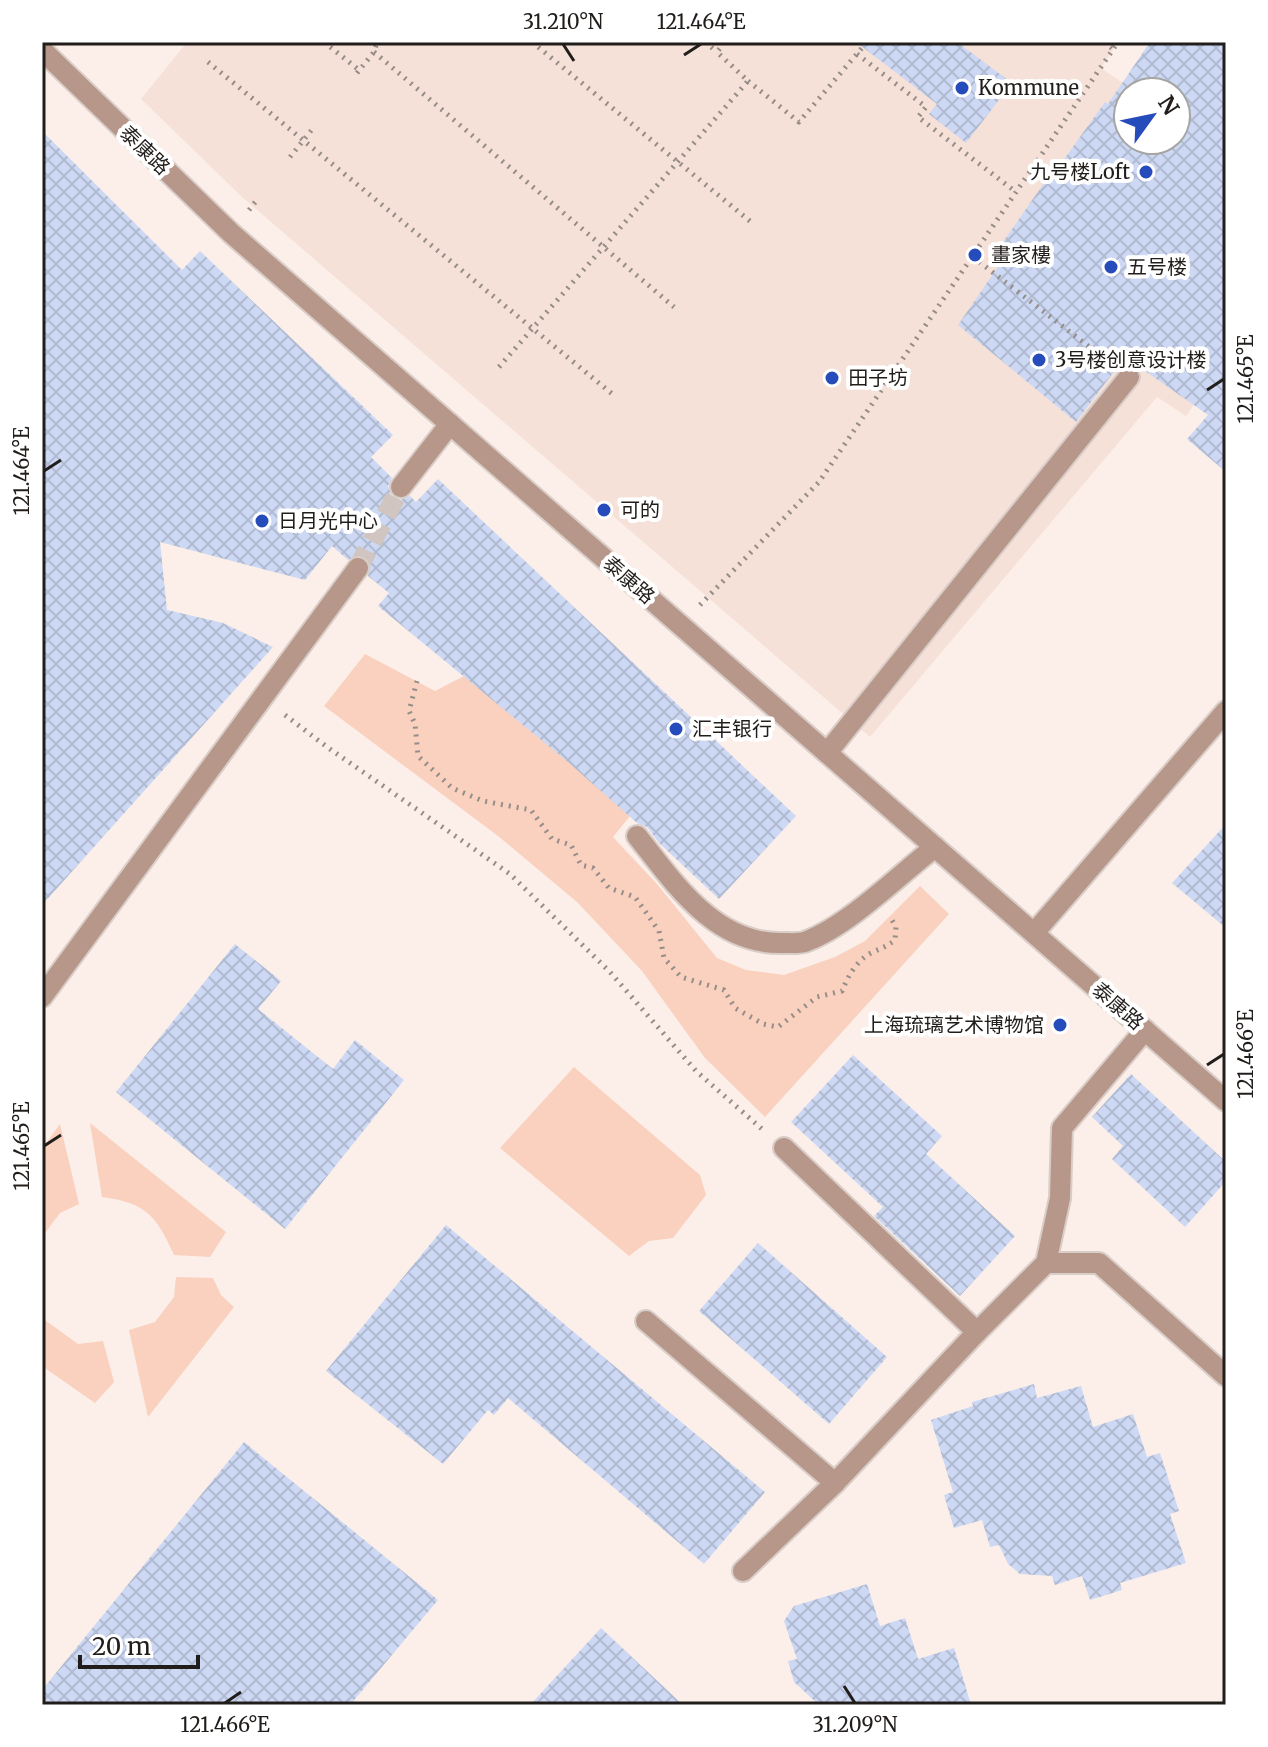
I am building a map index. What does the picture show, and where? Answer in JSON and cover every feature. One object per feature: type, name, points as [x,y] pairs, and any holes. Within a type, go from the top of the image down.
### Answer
[{"type":"street","name":"泰康路","points":[[42,50],[231,233],[1226,1101]]},
{"type":"street","points":[[827,753],[1129,377]]},
{"type":"street","points":[[401,487],[450,424]]},
{"type":"street","points":[[42,997],[358,568]]},
{"type":"street","points":[[1034,933],[1226,711]]},
{"type":"street","points":[[637,836],[684,894],[720,926],[762,944],[806,942],[845,919],[935,847]]},
{"type":"street","points":[[743,1571],[835,1483],[1046,1263],[1060,1198],[1062,1128],[1145,1030]]},
{"type":"street","points":[[784,1148],[977,1332]]},
{"type":"street","points":[[1046,1263],[1099,1263],[1226,1376]]},
{"type":"street","points":[[646,1321],[835,1483]]},
{"type":"path","points":[[324,42],[358,72],[374,52],[377,42]]},
{"type":"path","points":[[532,42],[751,222]]},
{"type":"path","points":[[705,42],[799,122],[867,42]]},
{"type":"path","points":[[717,52],[725,42]]},
{"type":"path","points":[[1104,42],[1113,49]]},
{"type":"path","points":[[681,626],[819,482],[1118,42]]},
{"type":"path","points":[[374,52],[674,307]]},
{"type":"path","points":[[857,54],[926,107],[918,117],[1016,192]]},
{"type":"path","points":[[208,62],[616,397]]},
{"type":"path","points":[[499,367],[748,81]]},
{"type":"path","points":[[290,157],[314,127]]},
{"type":"path","points":[[973,257],[1129,377]]},
{"type":"path","points":[[262,697],[327,747],[510,874],[610,972],[696,1071],[784,1148]]},
{"type":"shaded area","name":"田子坊","points":[[187,42],[1118,42],[1101,68],[1113,76],[1112,156],[1180,156],[1226,359],[1186,416],[1157,397],[870,737],[242,197],[141,99]]},
{"type":"shaded area","points":[[365,654],[435,691],[466,675],[570,756],[630,816],[613,837],[657,884],[717,958],[746,970],[784,975],[835,957],[865,941],[920,886],[949,914],[765,1117],[705,1058],[642,971],[577,902],[498,836],[324,706]]},
{"type":"shaded area","points":[[574,1067],[700,1175],[706,1195],[673,1238],[649,1241],[629,1256],[500,1148]]},
{"type":"shaded area","points":[[90,1123],[226,1232],[210,1257],[174,1255],[148,1213],[129,1203],[102,1197]]},
{"type":"shaded area","points":[[60,1124],[79,1204],[60,1213],[42,1237],[42,1149]]},
{"type":"shaded area","points":[[176,1277],[213,1278],[221,1295],[234,1307],[148,1417],[129,1330],[155,1322],[174,1297]]},
{"type":"shaded area","points":[[42,1318],[78,1344],[103,1341],[114,1382],[95,1403],[42,1366]]},
{"type":"building","name":"Kommune","points":[[856,42],[957,42],[1012,83],[966,143],[929,114],[937,104]]},
{"type":"building","points":[[1150,42],[1226,42],[1226,472],[1187,439],[1208,415],[1125,357],[1076,422],[958,325],[1004,258],[996,252],[1105,102],[1108,104],[1112,98],[1112,156],[1192,156],[1192,76],[1127,76]]},
{"type":"building","name":"日月光中心","points":[[42,131],[182,270],[200,251],[393,435],[371,457],[392,478],[388,486],[392,497],[400,500],[410,496],[416,502],[438,479],[796,816],[719,899],[659,843],[647,827],[637,823],[568,762],[378,606],[389,593],[368,576],[370,564],[365,557],[359,555],[348,560],[332,546],[305,580],[160,542],[167,610],[223,623],[273,647],[42,905]]},
{"type":"building","points":[[1226,824],[1226,928],[1172,883]]},
{"type":"building","points":[[235,944],[281,981],[258,1009],[333,1069],[355,1040],[404,1080],[285,1229],[116,1092]]},
{"type":"building","points":[[853,1055],[942,1136],[926,1154],[1015,1236],[960,1296],[874,1216],[883,1207],[791,1122]]},
{"type":"building","points":[[1131,1074],[1226,1162],[1226,1181],[1185,1227],[1112,1159],[1123,1146],[1092,1117]]},
{"type":"building","points":[[446,1225],[765,1492],[704,1564],[508,1398],[494,1415],[488,1410],[443,1464],[326,1371]]},
{"type":"building","points":[[758,1243],[887,1357],[829,1424],[699,1311]]},
{"type":"building","points":[[1034,1384],[1037,1398],[1081,1386],[1093,1427],[1133,1414],[1147,1457],[1160,1453],[1179,1511],[1170,1514],[1186,1563],[1120,1583],[1122,1590],[1090,1600],[1082,1576],[1055,1585],[1052,1576],[1020,1574],[1008,1564],[999,1545],[990,1547],[982,1520],[954,1528],[944,1495],[953,1492],[931,1420],[973,1406],[972,1402]]},
{"type":"building","points":[[244,1442],[438,1600],[350,1705],[42,1705],[42,1690]]},
{"type":"building","points":[[867,1584],[880,1626],[905,1618],[918,1659],[954,1648],[971,1705],[819,1705],[794,1682],[788,1661],[797,1659],[784,1621],[794,1606]]},
{"type":"building","points":[[601,1628],[683,1705],[530,1705]]},
{"type":"tunnel","points":[[358,568],[401,487]]},
{"type":"place","name":"Kommune","points":[[962,88]]},
{"type":"place","name":"九号楼Loft","points":[[1146,172]]},
{"type":"place","name":"畫家樓","points":[[975,255]]},
{"type":"place","name":"五号楼","points":[[1111,267]]},
{"type":"place","name":"3号楼创意设计楼","points":[[1039,360]]},
{"type":"place","name":"田子坊","points":[[832,378]]},
{"type":"place","name":"可的","points":[[604,510]]},
{"type":"place","name":"日月光中心","points":[[262,521]]},
{"type":"place","name":"汇丰银行","points":[[676,729]]},
{"type":"place","name":"上海琉璃艺术博物馆","points":[[1060,1025]]}]
